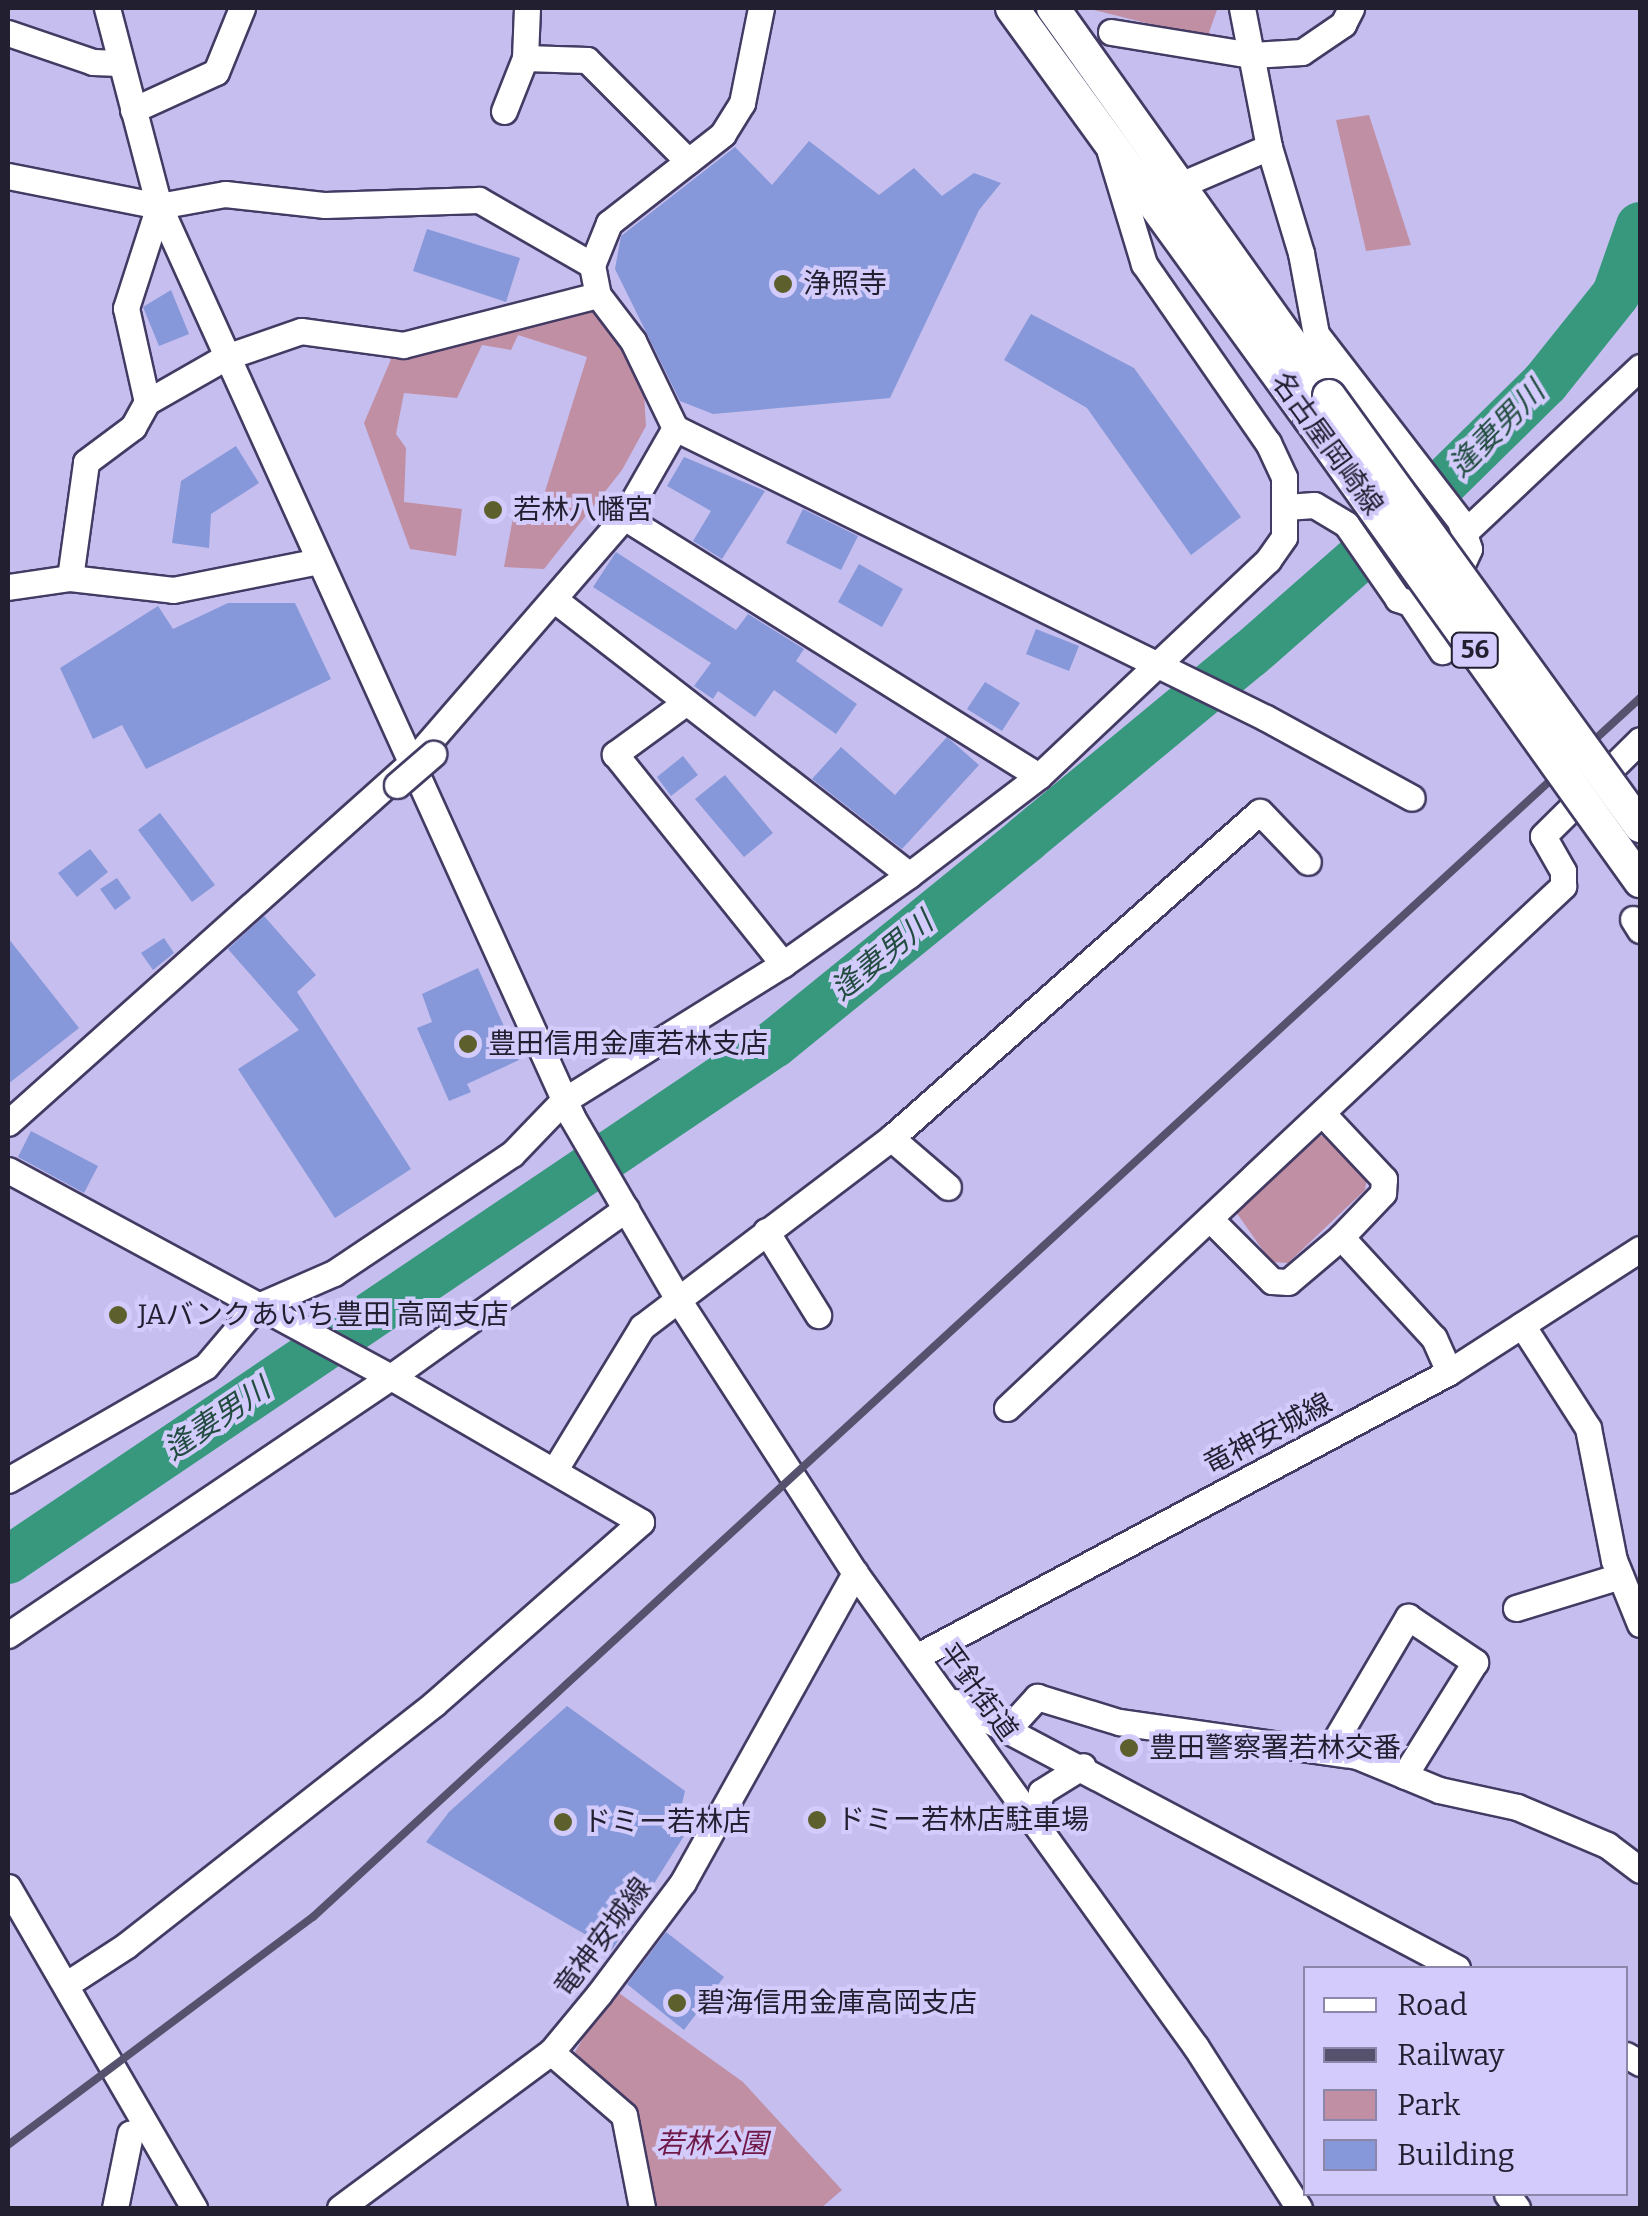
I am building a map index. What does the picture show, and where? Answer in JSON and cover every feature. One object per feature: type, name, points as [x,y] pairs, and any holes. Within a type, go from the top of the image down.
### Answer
[{"type":"main road","name":"名古屋岡崎線","points":[[1012,8],[1108,142],[1319,408],[1640,826]]},
{"type":"main road","name":"名古屋岡崎線","points":[[1052,8],[1178,186],[1319,408],[1640,881]]},
{"type":"street","name":"平針街道","points":[[106,8],[159,206],[315,562],[568,1109],[678,1301],[856,1573],[1196,2047],[1299,2208]]},
{"type":"street","points":[[132,110],[216,72],[242,8]]},
{"type":"street","points":[[504,111],[524,58],[527,8]]},
{"type":"street","points":[[761,8],[742,104],[723,134],[609,223],[592,265],[598,295],[633,341],[674,428],[1266,718],[1412,798]]},
{"type":"street","points":[[1242,8],[1269,146],[1301,253],[1316,334],[1412,453],[1463,526],[1462,564],[1420,602],[1404,601]]},
{"type":"street","points":[[1112,32],[1252,56],[1302,52],[1343,24],[1350,8]]},
{"type":"street","points":[[8,33],[93,62],[119,63]]},
{"type":"street","points":[[524,58],[587,60],[688,162]]},
{"type":"street","points":[[8,1480],[206,1366],[262,1309],[350,1262],[512,1154],[568,1109],[908,875],[1039,776],[1268,560],[1284,537],[1284,477],[1268,443],[1144,264],[1108,142]]},
{"type":"street","points":[[1178,186],[1269,146]]},
{"type":"street","points":[[8,176],[159,206],[225,194],[325,205],[478,200],[592,265]]},
{"type":"street","points":[[146,402],[126,308],[159,206]]},
{"type":"street","points":[[70,578],[86,462],[133,427],[146,402],[226,357],[300,331],[403,345],[598,295]]},
{"type":"street","points":[[1463,526],[1640,366]]},
{"type":"street","points":[[8,1123],[413,768],[624,517],[674,428]]},
{"type":"street","points":[[1286,508],[1314,505],[1346,524],[1442,651]]},
{"type":"street","points":[[624,517],[1039,776]]},
{"type":"street","points":[[8,587],[70,578],[173,590],[315,562]]},
{"type":"street","points":[[555,600],[908,875]]},
{"type":"street","points":[[685,702],[615,754],[783,964]]},
{"type":"street","points":[[1007,1408],[1324,1115],[1563,886],[1562,870],[1542,836],[1636,755]]},
{"type":"street","points":[[554,1470],[642,1327],[891,1138],[1260,812],[1308,862]]},
{"type":"street","points":[[1212,1220],[1272,1281],[1288,1282],[1341,1237],[1383,1192],[1384,1179],[1324,1115]]},
{"type":"street","points":[[891,1138],[948,1187]]},
{"type":"street","points":[[8,1170],[385,1374],[641,1522],[434,1704],[127,1945],[67,1984]]},
{"type":"street","points":[[8,1635],[623,1206]]},
{"type":"street","points":[[766,1232],[818,1315]]},
{"type":"street","points":[[1341,1237],[1434,1338],[1449,1372]]},
{"type":"street","name":"竜神安城線","points":[[916,1657],[1449,1372],[1640,1249]]},
{"type":"street","points":[[1522,1325],[1588,1428],[1620,1576],[1640,1624]]},
{"type":"street","name":"竜神安城線","points":[[340,2208],[551,2052],[683,1882],[856,1573]]},
{"type":"street","points":[[1516,1608],[1620,1576]]},
{"type":"street","points":[[1329,1751],[1408,1617],[1476,1662],[1404,1776]]},
{"type":"street","points":[[945,1697],[1083,1766],[1453,1966]]},
{"type":"street","points":[[1007,1730],[1038,1697],[1118,1722],[1329,1751],[1517,1808],[1607,1844],[1640,1870]]},
{"type":"street","points":[[1034,1819],[1041,1792],[1083,1766]]},
{"type":"street","points":[[8,1887],[18,1927],[67,1984],[194,2208]]},
{"type":"street","points":[[551,2052],[624,2115],[642,2208]]},
{"type":"street","points":[[114,2208],[130,2134]]},
{"type":"green space","points":[[1086,8],[1217,8],[1217,10],[1207,38]]},
{"type":"green space","points":[[1369,115],[1411,245],[1366,251],[1336,120]]},
{"type":"green space","points":[[584,300],[643,377],[646,426],[622,470],[544,569],[504,567],[514,512],[538,514],[587,357],[518,335],[511,350],[482,345],[457,398],[404,393],[396,434],[406,448],[404,502],[462,509],[456,556],[410,549],[364,423],[392,357]]},
{"type":"green space","points":[[1320,1136],[1330,1137],[1367,1177],[1365,1190],[1288,1263],[1271,1262],[1236,1212]]},
{"type":"green space","name":"若林公園","points":[[612,1988],[743,2082],[842,2190],[821,2208],[655,2208],[633,2110],[575,2052]]},
{"type":"building","name":"浄照寺","points":[[809,141],[879,195],[914,168],[942,196],[974,173],[1001,183],[979,210],[890,398],[713,414],[680,401],[615,269],[621,236],[735,147],[772,185]]},
{"type":"building","points":[[427,229],[520,258],[506,302],[413,271]]},
{"type":"building","points":[[171,290],[189,334],[159,346],[143,307]]},
{"type":"building","points":[[1031,314],[1134,368],[1241,517],[1191,555],[1087,408],[1004,360]]},
{"type":"building","points":[[236,446],[259,483],[211,514],[209,548],[172,543],[181,481]]},
{"type":"building","points":[[684,457],[765,491],[722,559],[693,541],[711,511],[667,486]]},
{"type":"building","points":[[803,509],[858,536],[841,570],[786,543]]},
{"type":"building","points":[[616,552],[736,630],[748,614],[804,649],[796,661],[857,704],[836,734],[774,690],[755,717],[718,691],[713,699],[694,686],[711,663],[593,587]]},
{"type":"building","points":[[859,564],[903,589],[882,627],[838,602]]},
{"type":"building","points":[[228,603],[295,603],[331,679],[146,769],[122,725],[93,739],[60,668],[158,606],[173,629]]},
{"type":"building","points":[[1036,629],[1079,646],[1069,671],[1026,654]]},
{"type":"building","points":[[985,682],[1020,703],[1002,731],[967,709]]},
{"type":"building","points":[[947,737],[979,765],[902,849],[812,779],[841,747],[895,795]]},
{"type":"building","points":[[683,756],[698,775],[671,796],[657,777]]},
{"type":"building","points":[[725,775],[773,833],[744,857],[695,799]]},
{"type":"building","points":[[160,813],[215,885],[192,902],[138,830]]},
{"type":"building","points":[[90,849],[108,872],[77,897],[58,873]]},
{"type":"building","points":[[117,878],[131,898],[115,910],[100,889]]},
{"type":"building","points":[[264,916],[316,975],[297,992],[411,1169],[335,1218],[238,1069],[299,1030],[228,949]]},
{"type":"building","points":[[8,938],[79,1028],[8,1084]]},
{"type":"building","points":[[164,938],[174,953],[153,970],[141,953]]},
{"type":"building","name":"豊田信用金庫若林支店","points":[[478,968],[519,1060],[467,1084],[471,1092],[449,1101],[417,1028],[432,1022],[422,994]]},
{"type":"building","points":[[31,1131],[98,1166],[84,1193],[18,1157]]},
{"type":"building","name":"ドミー若林店","points":[[567,1706],[685,1791],[679,1816],[689,1828],[612,1950],[426,1842],[449,1812]]},
{"type":"building","name":"碧海信用金庫高岡支店","points":[[666,1932],[724,1977],[684,2030],[627,1984]]},
{"type":"waterway","name":"逢妻男川","points":[[8,1560],[774,1044],[1026,839],[1250,654],[1433,493],[1545,383],[1616,294],[1640,226]]},
{"type":"railway","points":[[8,2145],[313,1917],[1640,698]]},
{"type":"place","name":"浄照寺","points":[[783,284]]},
{"type":"place","name":"若林八幡宮","points":[[493,510]]},
{"type":"place","name":"豊田信用金庫若林支店","points":[[468,1044]]},
{"type":"place","name":"JAバンクあいち豊田 高岡支店","points":[[118,1315]]},
{"type":"place","name":"豊田警察署若林交番","points":[[1129,1748]]},
{"type":"place","name":"ドミー若林店駐車場","points":[[817,1820]]},
{"type":"place","name":"ドミー若林店","points":[[563,1822]]},
{"type":"place","name":"碧海信用金庫高岡支店","points":[[677,2003]]}]
